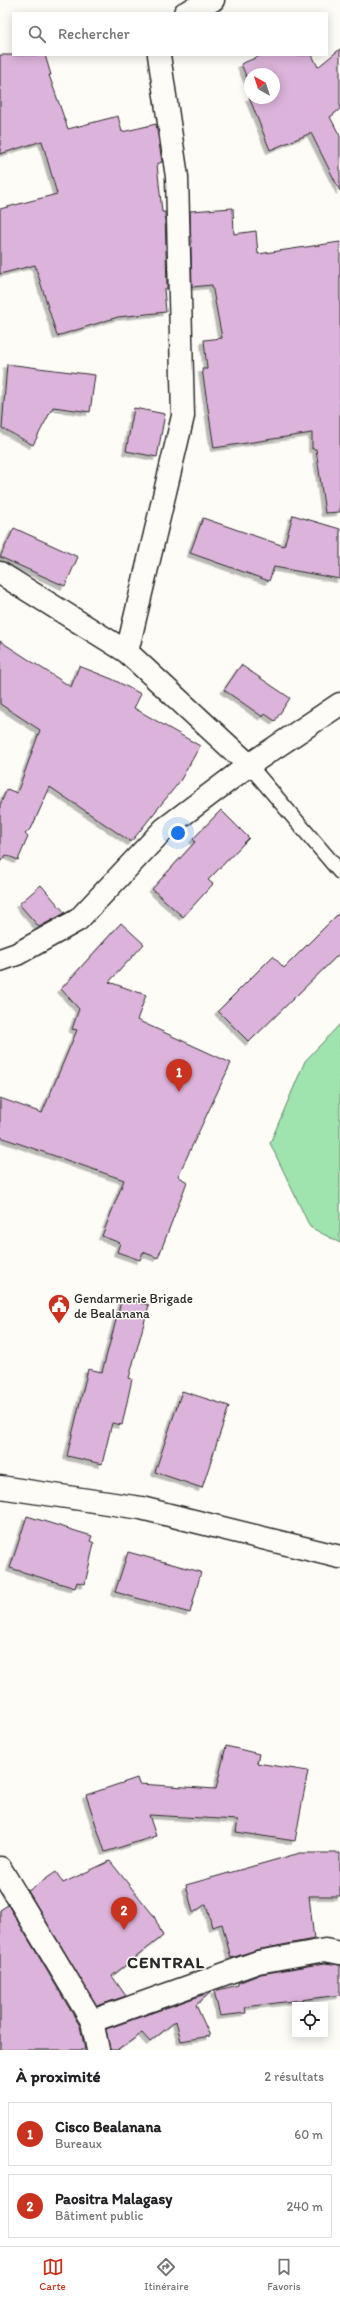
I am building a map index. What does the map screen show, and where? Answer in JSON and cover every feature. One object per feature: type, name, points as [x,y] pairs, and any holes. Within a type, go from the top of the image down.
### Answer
[{"type":"street","points":[[187,12],[213,0]]},
{"type":"street","points":[[127,652],[183,416],[177,177],[159,56]]},
{"type":"street","points":[[0,573],[127,652],[249,765]]},
{"type":"street","points":[[0,960],[17,954],[78,920],[164,829],[249,765],[340,704]]},
{"type":"street","points":[[0,1486],[141,1508],[340,1557]]},
{"type":"street","points":[[0,1868],[92,2021],[98,2050]]},
{"type":"street","points":[[92,2021],[258,1962],[325,1950],[340,1953]]},
{"type":"lane","points":[[249,765],[340,872]]},
{"type":"green space","points":[[340,1024],[340,1243],[310,1227],[270,1143],[305,1061]]},
{"type":"building","points":[[340,49],[340,109],[330,117],[340,136],[340,191],[311,133],[270,150],[252,104],[280,104],[280,68],[244,68],[244,71],[241,64],[260,56],[312,56],[318,67]]},
{"type":"building","points":[[0,55],[45,56],[51,75],[49,75],[68,129],[118,116],[122,132],[156,124],[162,162],[157,164],[162,212],[165,212],[167,289],[164,289],[166,312],[118,317],[57,336],[35,265],[0,274],[0,209],[57,194],[42,141],[0,154]]},
{"type":"building","points":[[233,208],[234,234],[256,231],[258,254],[340,242],[340,512],[325,513],[316,449],[312,449],[312,433],[214,448],[202,369],[207,369],[204,340],[222,338],[212,285],[192,287],[190,211]]},
{"type":"building","points":[[7,364],[95,375],[90,412],[53,407],[33,445],[2,428]]},
{"type":"building","points":[[134,408],[165,414],[157,457],[126,451]]},
{"type":"building","points":[[293,515],[340,529],[340,579],[274,567],[269,581],[190,553],[203,518],[284,546]]},
{"type":"building","points":[[14,528],[78,557],[65,586],[0,557]]},
{"type":"building","points":[[0,641],[71,687],[79,666],[112,679],[141,694],[134,708],[200,746],[180,781],[131,842],[50,787],[32,827],[25,834],[28,837],[18,860],[6,855],[0,862],[0,805],[7,789],[17,793],[40,730],[0,704]]},
{"type":"building","points":[[241,665],[290,698],[275,721],[265,714],[263,717],[224,690]]},
{"type":"building","points":[[221,810],[249,838],[208,880],[213,884],[183,917],[152,889],[195,842],[193,839]]},
{"type":"building","points":[[41,885],[65,913],[39,927],[19,904]]},
{"type":"building","points":[[340,912],[340,953],[249,1042],[218,1011],[273,956],[284,968]]},
{"type":"building","points":[[121,923],[144,944],[109,982],[146,995],[137,1020],[231,1063],[178,1176],[187,1182],[158,1258],[143,1252],[140,1260],[117,1252],[120,1243],[102,1236],[124,1180],[0,1137],[0,1098],[42,1113],[77,1030],[72,1029],[79,1009],[61,989]]},
{"type":"building","points":[[122,1298],[149,1305],[129,1378],[132,1379],[122,1425],[112,1423],[102,1464],[67,1456],[88,1369],[102,1372]]},
{"type":"building","points":[[182,1391],[229,1406],[202,1488],[155,1472]]},
{"type":"building","points":[[27,1516],[92,1536],[90,1541],[94,1543],[85,1584],[77,1582],[75,1588],[10,1568]]},
{"type":"building","points":[[128,1552],[201,1572],[190,1613],[115,1592]]},
{"type":"building","points":[[226,1746],[259,1754],[257,1763],[308,1771],[295,1841],[236,1832],[238,1820],[149,1815],[156,1836],[105,1852],[86,1795],[137,1778],[139,1784],[216,1789]]},
{"type":"building","points":[[300,1853],[340,1853],[340,1896],[309,1896],[314,1939],[256,1950],[231,1958],[222,1924],[212,1927],[206,1904],[193,1913],[186,1885]]},
{"type":"building","points":[[110,1861],[154,1916],[163,1936],[112,1976],[126,1996],[97,2006],[28,1891],[56,1872],[63,1883]]},
{"type":"building","points":[[8,1905],[80,2026],[85,2050],[0,2050],[0,1910]]},
{"type":"building","points":[[325,1963],[340,1965],[340,1995],[245,2007],[246,2013],[220,2016],[214,1991],[238,1985],[238,1983],[261,1974]]},
{"type":"building","points":[[211,1992],[196,2005],[210,2036],[181,2041],[176,2021],[150,2042],[142,2033],[118,2050],[110,2050],[106,2029]]},
{"type":"place","name":"Cisco Bealanana","points":[[179,1092]]},
{"type":"place","name":"Gendarmerie Brigade de Bealanana","points":[[59,1324]]},
{"type":"place","name":"Paositra Malagasy","points":[[124,1930]]},
{"type":"district","name":"CENTRAL","points":[[166,1962]]}]
